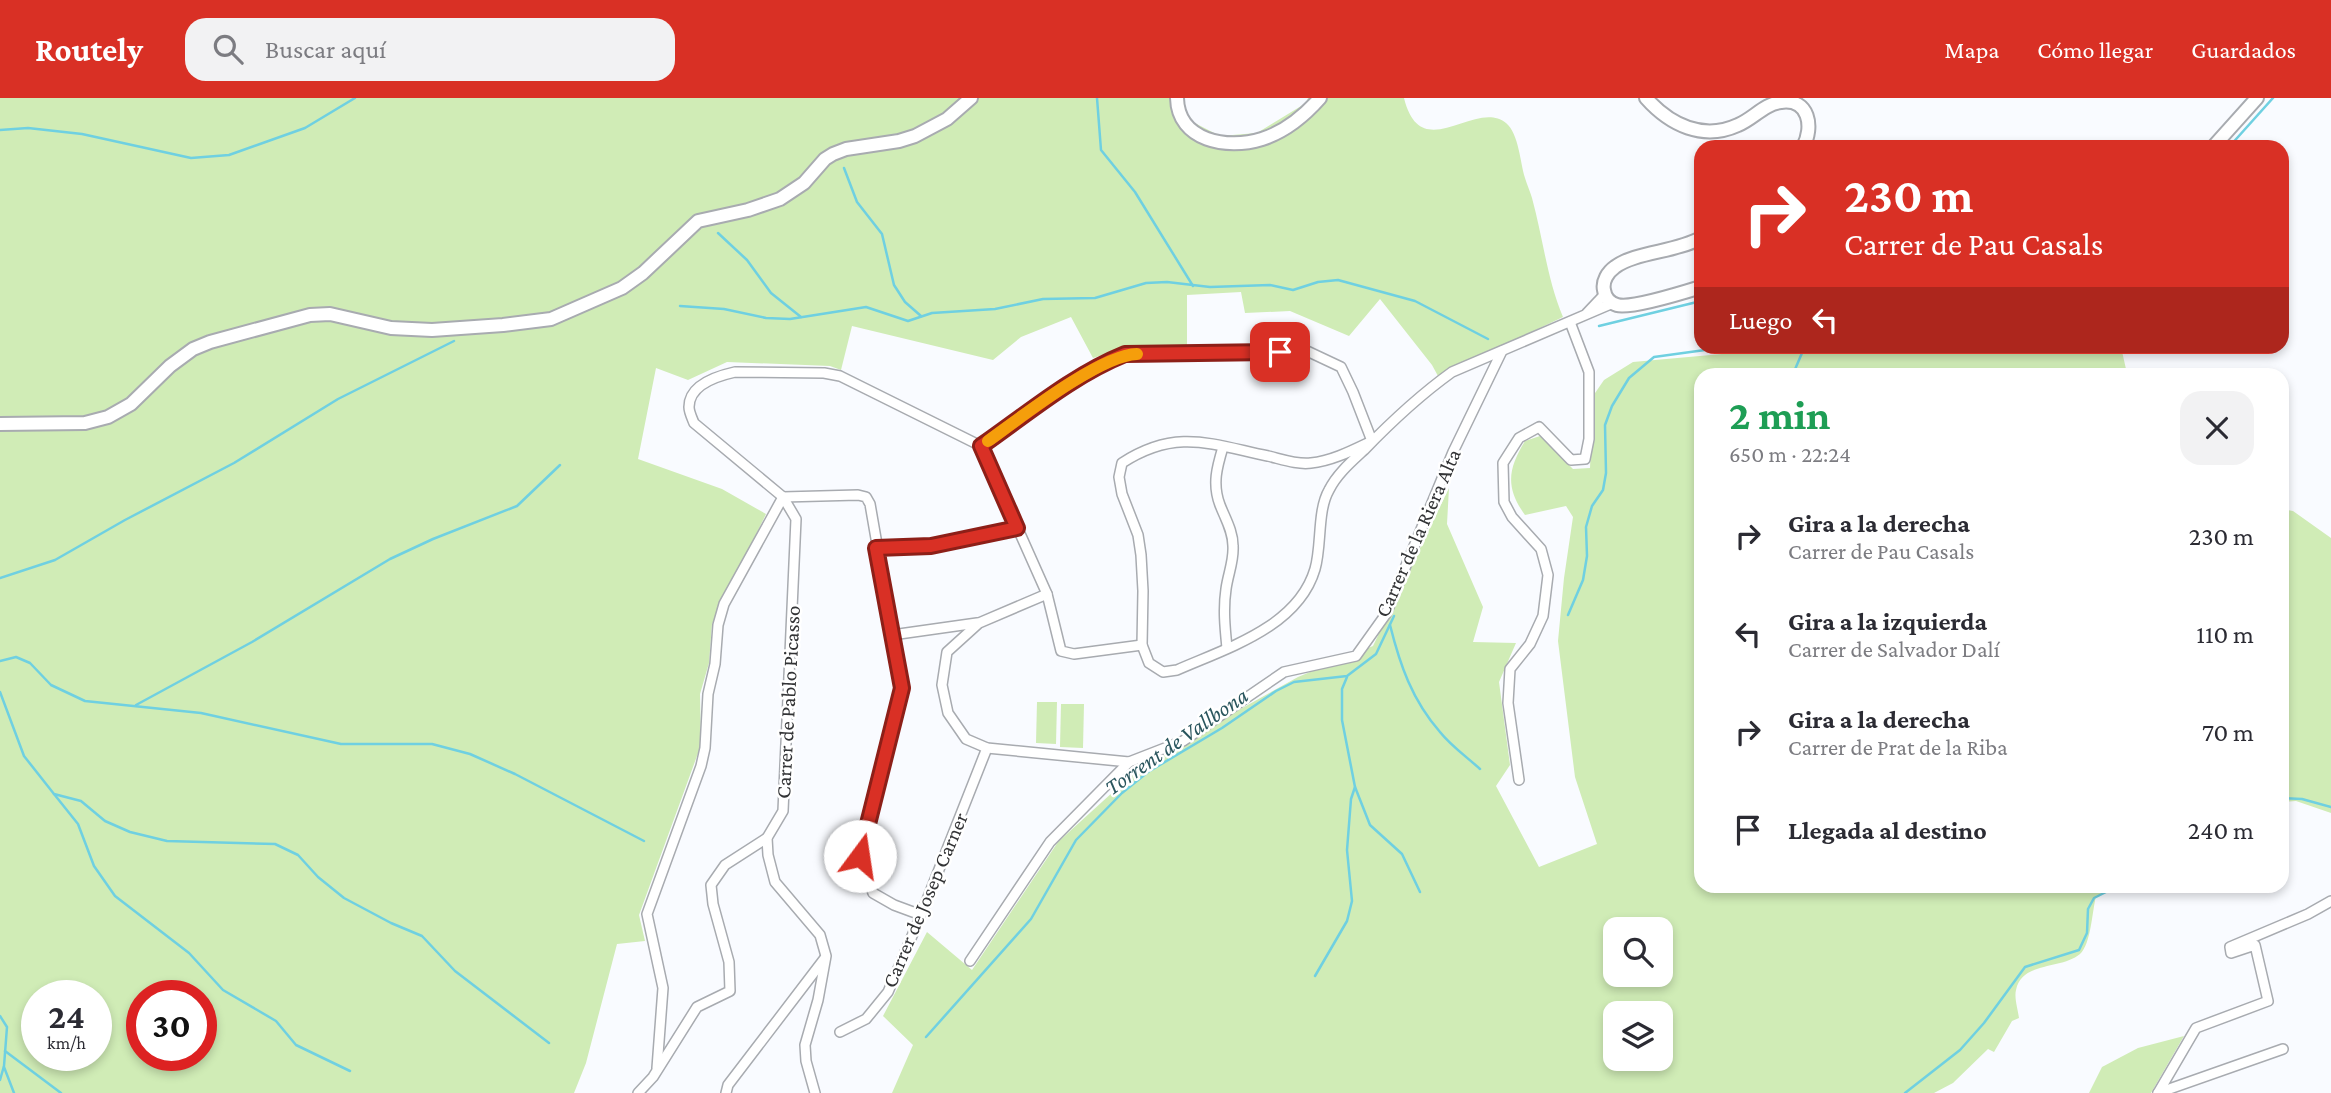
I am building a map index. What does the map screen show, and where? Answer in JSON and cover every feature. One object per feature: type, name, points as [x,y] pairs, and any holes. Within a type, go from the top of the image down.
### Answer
[{"type":"main road","points":[[0,424],[75,424],[100,420],[124,410],[170,366],[193,349],[310,315],[330,314],[391,328],[432,330],[551,319],[622,288],[643,274],[698,221],[748,210],[780,199],[804,183],[825,159],[833,154],[915,136],[947,119],[971,98]]},
{"type":"main road","points":[[1177,98],[1180,118],[1193,132],[1211,141],[1238,143],[1272,135],[1292,123],[1320,98]]},
{"type":"main road","points":[[1646,98],[1660,113],[1675,123],[1698,131],[1739,125],[1774,104],[1784,101],[1794,103],[1805,111],[1809,120],[1806,140]]},
{"type":"main road","points":[[2219,140],[2257,98]]},
{"type":"main road","points":[[1694,241],[1632,258],[1614,267],[1604,280],[1609,299],[1619,306],[1694,290]]},
{"type":"street","points":[[1372,441],[1330,459],[1309,464],[1196,441],[1166,442],[1140,452],[1122,463],[1119,477],[1122,494],[1139,535],[1143,591],[1142,645],[1149,663],[1163,672],[1177,670],[1257,634],[1279,619],[1301,597],[1315,569],[1326,494],[1335,479],[1372,441],[1396,416],[1452,372],[1584,317],[1609,299]]},
{"type":"street","points":[[1519,780],[1508,703],[1510,669],[1530,644],[1544,616],[1548,575],[1541,549],[1512,517],[1504,502],[1503,463],[1519,438],[1539,426],[1571,460],[1585,459],[1589,439],[1589,372],[1570,322]]},
{"type":"street","points":[[981,446],[1055,394],[1125,354],[1307,351],[1340,367],[1372,441]]},
{"type":"street","name":"Carrer de la Riera Alta","points":[[987,748],[1129,762],[1183,741],[1284,672],[1356,656],[1386,614],[1453,452],[1502,351]]},
{"type":"street","points":[[921,915],[894,905],[873,893],[860,856],[902,688],[870,504],[866,497],[858,495],[783,497],[694,423],[689,408],[692,395],[701,386],[722,375],[735,372],[824,373],[840,376],[981,446],[1047,594],[1061,651],[1074,654],[1142,645]]},
{"type":"street","points":[[1223,447],[1214,476],[1219,503],[1230,528],[1233,545],[1224,617],[1227,648]]},
{"type":"street","points":[[657,1068],[663,988],[647,914],[701,766],[705,748],[708,694],[715,664],[718,625],[724,604],[783,497]]},
{"type":"street","name":"Carrer de Pablo Picasso","points":[[767,838],[783,811],[784,798],[796,519],[783,497]]},
{"type":"street","points":[[876,548],[931,546],[1017,528]]},
{"type":"street","points":[[892,635],[979,623],[1047,594]]},
{"type":"street","points":[[979,623],[947,652],[942,685],[948,713],[966,739],[987,748]]},
{"type":"street","name":"Carrer de Josep Carner","points":[[839,1032],[866,1019],[888,992],[987,748]]},
{"type":"street","points":[[970,961],[1051,842],[1129,762]]},
{"type":"street","points":[[638,1093],[653,1077],[697,1007],[730,991],[729,962],[713,904],[711,885],[725,865],[767,838],[775,882],[820,935],[826,956],[818,1000],[805,1045],[806,1061],[816,1093]]},
{"type":"street","points":[[2158,1093],[2196,1027],[2268,1001],[2255,945],[2231,953],[2230,947],[2308,914],[2331,901]]},
{"type":"street","points":[[726,1093],[727,1085],[826,956]]},
{"type":"street","points":[[2158,1093],[2283,1049]]},
{"type":"green space","points":[[0,98],[1184,98],[1187,119],[1220,136],[1257,133],[1306,103],[1308,98],[1404,98],[1412,118],[1423,128],[1436,130],[1479,118],[1493,118],[1506,123],[1514,134],[1553,288],[1563,317],[1438,376],[1380,299],[1349,336],[1290,311],[1245,313],[1241,292],[1187,295],[1187,348],[1131,346],[1093,358],[1071,317],[1021,337],[993,360],[852,326],[841,370],[830,366],[727,362],[688,380],[656,368],[638,459],[722,489],[766,514],[712,624],[709,663],[700,694],[701,745],[639,915],[645,941],[617,944],[586,1063],[574,1093],[0,1093]]},
{"type":"green space","points":[[1722,354],[2123,354],[2126,368],[1694,368],[1694,893],[2104,893],[2096,896],[2089,935],[2080,954],[2034,970],[2020,981],[2016,990],[2019,1018],[2012,1021],[1994,1052],[1988,1049],[1953,1083],[1934,1093],[892,1093],[913,1045],[883,1016],[927,932],[972,970],[1058,842],[1147,761],[1298,677],[1373,646],[1449,488],[1447,524],[1483,607],[1473,642],[1516,643],[1499,682],[1510,765],[1496,786],[1539,867],[1597,844],[1575,777],[1558,641],[1573,517],[1566,506],[1525,515],[1514,496],[1511,478],[1515,460],[1525,441],[1540,436],[1573,469],[1590,468],[1593,396],[1604,380],[1633,362]]},
{"type":"green space","points":[[2289,510],[2331,538],[2331,813],[2296,801],[2289,802]]},
{"type":"green space","points":[[1037,702],[1057,702],[1056,744],[1036,743]]},
{"type":"green space","points":[[1061,704],[1084,704],[1083,748],[1060,747]]},
{"type":"green space","points":[[2184,1036],[2151,1093],[2089,1093],[2102,1067],[2138,1048]]},
{"type":"waterway","points":[[0,130],[28,128],[82,134],[191,158],[229,155],[305,128],[355,98]]},
{"type":"waterway","points":[[1097,98],[1101,150],[1135,192],[1193,286]]},
{"type":"waterway","points":[[2235,140],[2273,98]]},
{"type":"waterway","points":[[844,168],[857,202],[882,234],[894,285],[905,302],[921,316]]},
{"type":"waterway","points":[[718,233],[747,260],[771,293],[801,317]]},
{"type":"waterway","points":[[680,306],[724,309],[766,318],[790,319],[866,307],[908,321],[932,313],[995,309],[1043,299],[1095,298],[1146,283],[1167,282],[1210,287],[1270,285],[1293,290],[1318,282],[1338,280],[1415,301],[1488,339]]},
{"type":"waterway","points":[[1599,326],[1694,303]]},
{"type":"waterway","points":[[0,578],[55,560],[234,463],[338,399],[454,341]]},
{"type":"waterway","points":[[1568,615],[1583,580],[1587,556],[1586,527],[1592,506],[1603,490],[1606,473],[1605,425],[1612,406],[1629,378],[1654,357],[1694,352]]},
{"type":"waterway","points":[[1796,368],[1802,354]]},
{"type":"waterway","points":[[136,705],[252,642],[390,559],[517,506],[560,465]]},
{"type":"waterway","name":"Torrent de Vallbona","points":[[926,1037],[1031,919],[1076,840],[1122,793],[1148,772],[1222,728],[1276,691],[1294,682],[1347,676],[1376,654],[1394,616]]},
{"type":"waterway","points":[[1390,625],[1403,668],[1430,720],[1454,747],[1480,769]]},
{"type":"waterway","points":[[0,661],[16,657],[30,663],[51,685],[85,701],[201,713],[341,744],[432,744],[470,754],[515,774],[644,841]]},
{"type":"waterway","points":[[1315,976],[1347,921],[1352,901],[1347,850],[1351,799],[1355,787],[1342,720],[1342,689],[1347,677]]},
{"type":"waterway","points":[[0,692],[24,756],[54,794],[81,801],[105,821],[130,832],[167,841],[275,844],[298,855],[318,877],[344,898],[422,936],[455,971],[549,1043]]},
{"type":"waterway","points":[[1355,787],[1370,825],[1402,854],[1420,892]]},
{"type":"waterway","points":[[54,794],[78,824],[94,866],[115,896],[189,953],[223,990],[276,1021],[296,1045],[350,1071]]},
{"type":"waterway","points":[[2289,798],[2331,807]]},
{"type":"waterway","points":[[1905,1093],[1960,1050],[1984,1023],[2025,967],[2079,950],[2087,933],[2088,909],[2094,898],[2104,893]]},
{"type":"waterway","points":[[0,1016],[7,1027],[4,1066],[0,1080]]},
{"type":"waterway","points":[[5,1051],[61,1093]]},
{"type":"waterway","points":[[4,1067],[14,1093]]},
{"type":"slow traffic","points":[[988,441],[1055,394],[1107,362],[1125,354],[1137,354]]},
{"type":"route","points":[[860,856],[902,688],[876,548],[931,546],[1017,528],[981,446],[1055,394],[1107,362],[1125,354],[1280,352]]}]
